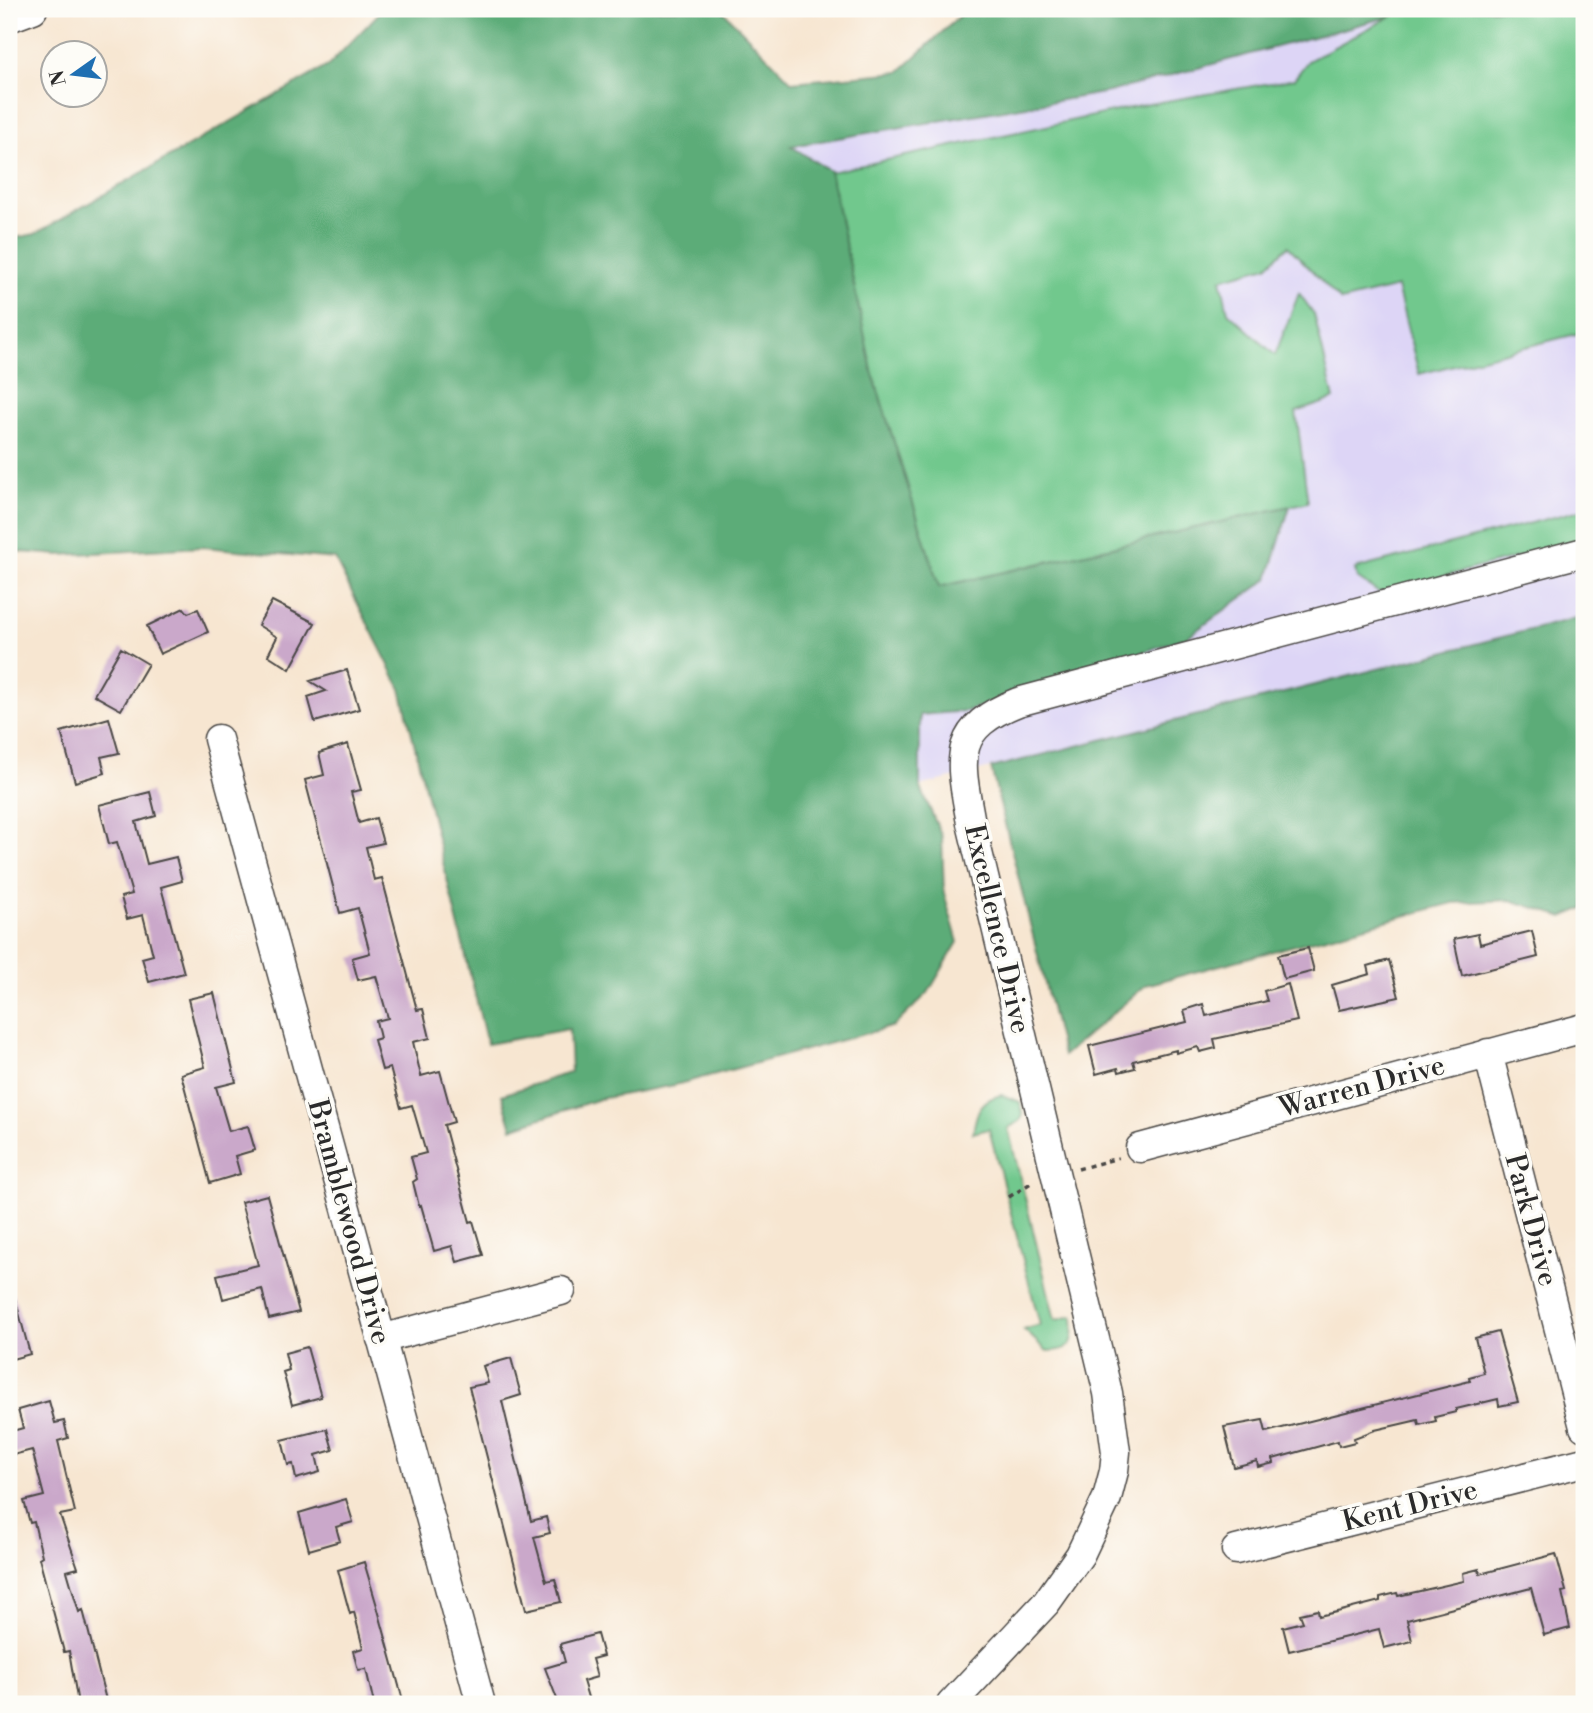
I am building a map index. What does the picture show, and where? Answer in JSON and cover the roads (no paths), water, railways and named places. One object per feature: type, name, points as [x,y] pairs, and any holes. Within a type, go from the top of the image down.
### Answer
[{"type":"street","points":[[9,18],[33,9]]},
{"type":"street","name":"Excellence Drive","points":[[951,1704],[1046,1603],[1080,1555],[1107,1499],[1116,1452],[1108,1393],[971,823],[962,759],[968,736],[977,723],[993,711],[1017,702],[1584,552]]},
{"type":"street","name":"Bramblewood Drive","points":[[218,739],[481,1704]]},
{"type":"street","name":"Warren Drive","points":[[1140,1148],[1584,1028]]},
{"type":"street","name":"Park Drive","points":[[1488,1053],[1584,1427]]},
{"type":"street","points":[[381,1339],[561,1291]]},
{"type":"street","name":"Kent Drive","points":[[1236,1550],[1584,1462]]}]
